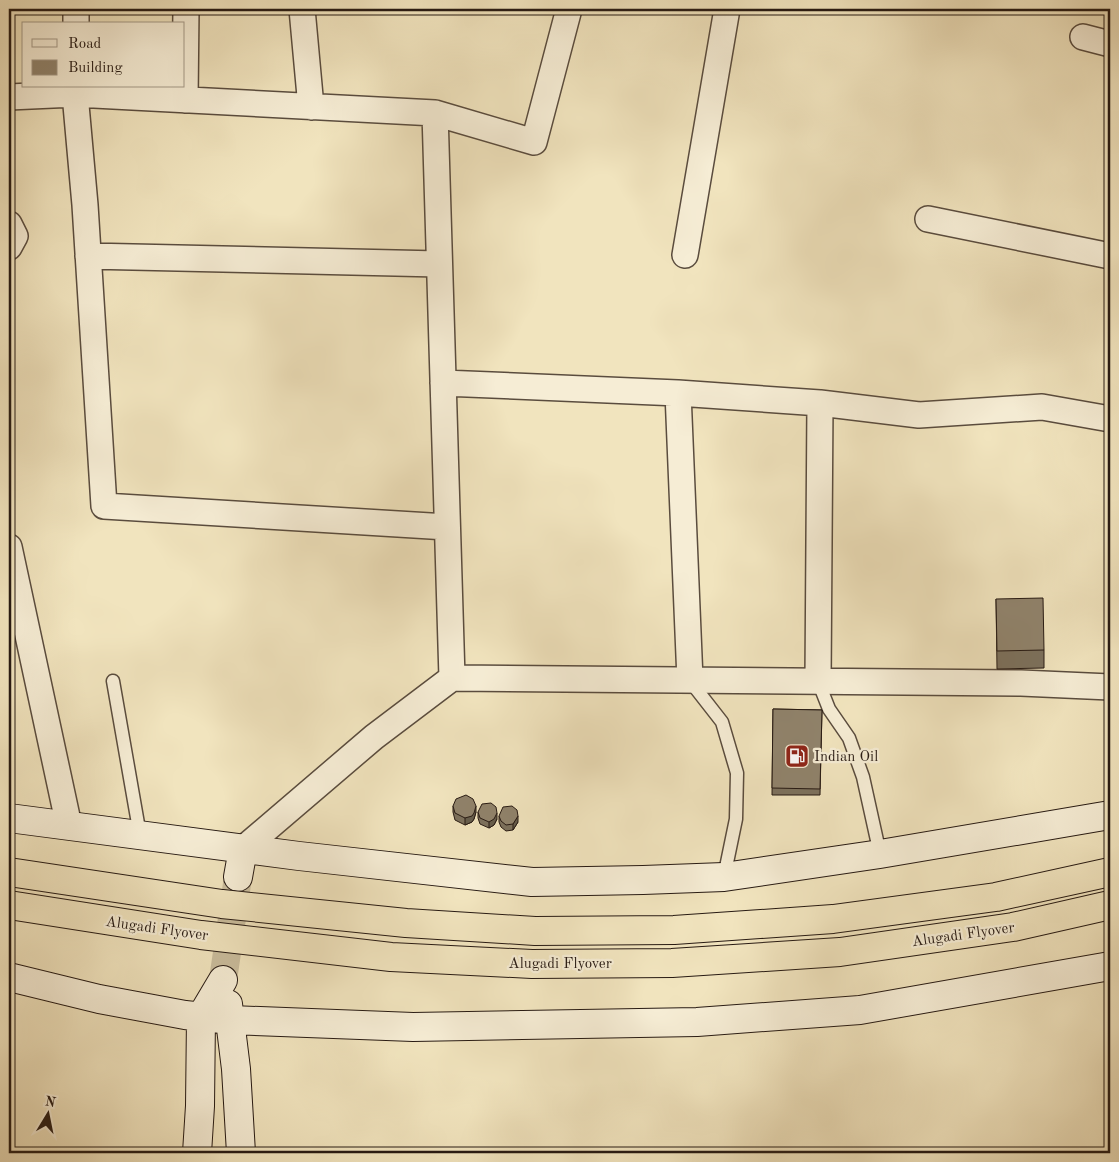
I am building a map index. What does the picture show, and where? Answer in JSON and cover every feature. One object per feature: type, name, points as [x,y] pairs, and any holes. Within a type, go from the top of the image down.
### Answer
[{"type":"highway","points":[[9,872],[222,904],[406,923],[536,931],[674,930],[833,919],[996,897],[1110,872]]},
{"type":"highway","name":"Alugadi Flyover","points":[[9,905],[201,935],[391,957],[532,964],[672,963],[840,952],[1013,927],[1110,905]]},
{"type":"street","points":[[76,9],[76,22]]},
{"type":"street","points":[[185,100],[186,9]]},
{"type":"street","points":[[302,9],[311,107]]},
{"type":"street","points":[[9,97],[75,90],[185,100],[435,113],[534,142],[569,9]]},
{"type":"street","points":[[685,255],[727,9]]},
{"type":"street","points":[[1083,37],[1110,44]]},
{"type":"street","points":[[75,90],[104,506],[447,527]]},
{"type":"street","points":[[435,113],[452,678]]},
{"type":"street","points":[[928,219],[1110,256]]},
{"type":"street","points":[[9,224],[15,236],[9,246]]},
{"type":"street","points":[[88,256],[439,264]]},
{"type":"street","points":[[443,383],[678,393],[820,403],[918,414],[1042,407],[1110,419]]},
{"type":"street","points":[[678,393],[690,680]]},
{"type":"street","points":[[818,681],[820,403]]},
{"type":"street","points":[[9,547],[70,826]]},
{"type":"street","points":[[238,878],[243,849],[374,737],[452,678],[1021,683],[1110,687]]},
{"type":"street","points":[[9,818],[299,856],[532,882],[724,876],[880,854],[1110,815]]},
{"type":"street","points":[[9,978],[100,999],[202,1017],[413,1028],[697,1022],[860,1010],[1110,966]]},
{"type":"street","points":[[197,1153],[202,1017],[223,980],[231,1020],[239,1103],[241,1153]]},
{"type":"lane","points":[[690,680],[722,722],[737,773],[736,819],[724,876]]},
{"type":"lane","points":[[113,681],[140,835]]},
{"type":"lane","points":[[818,681],[828,709],[849,738],[863,777],[880,854]]},
{"type":"building","points":[[1043,598],[1044,650],[997,651],[996,599]]},
{"type":"building","name":"Indian Oil","points":[[773,709],[822,710],[820,789],[772,788]]},
{"type":"building","points":[[466,795],[473,799],[476,806],[472,816],[465,818],[455,813],[453,806],[456,799]]},
{"type":"building","points":[[491,803],[496,807],[497,813],[494,819],[489,822],[480,818],[478,812],[482,804]]},
{"type":"building","points":[[512,806],[517,810],[518,816],[513,824],[506,825],[499,816],[503,807]]},
{"type":"tunnel","points":[[223,980],[238,877]]},
{"type":"place","name":"Indian Oil","points":[[797,756]]}]
